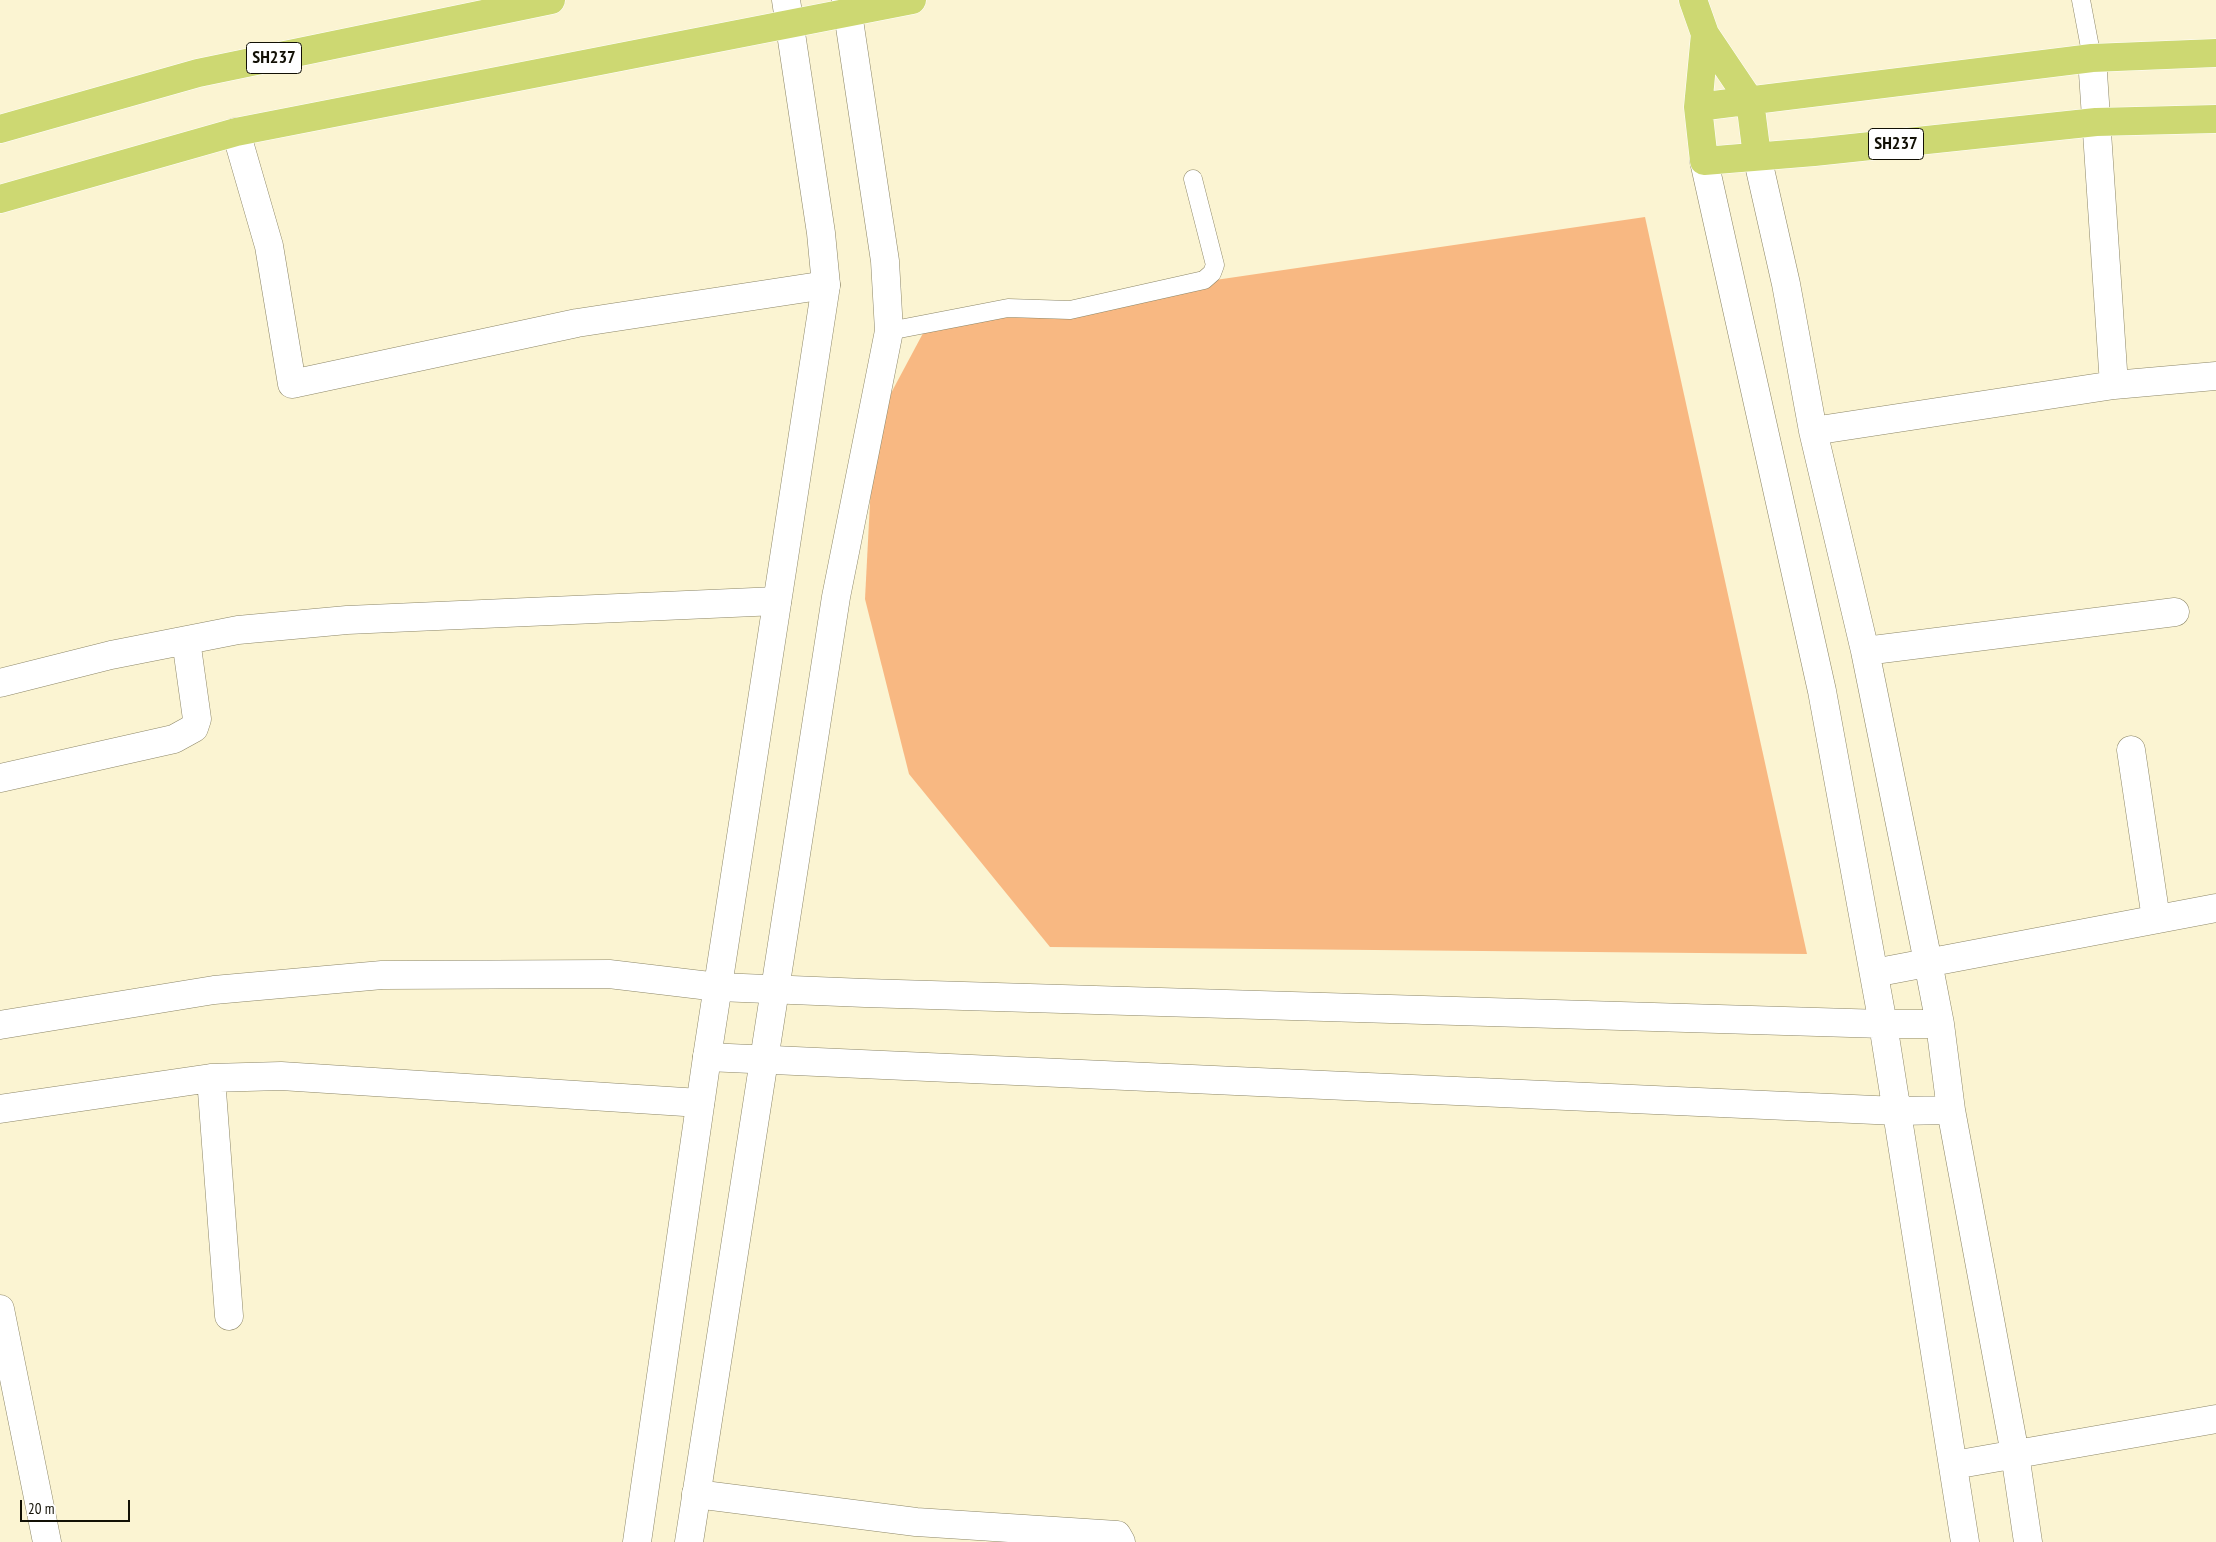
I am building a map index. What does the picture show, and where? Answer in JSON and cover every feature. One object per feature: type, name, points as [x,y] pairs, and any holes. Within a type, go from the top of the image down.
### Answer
[{"type":"main road","name":"SH237","points":[[0,129],[198,73],[551,0]]},
{"type":"main road","points":[[0,198],[236,132],[788,11],[912,0]]},
{"type":"main road","points":[[1693,0],[1705,34],[1750,101],[1757,156]]},
{"type":"main road","points":[[1704,161],[1698,107],[1705,34]]},
{"type":"main road","points":[[1698,107],[2092,58],[2216,53]]},
{"type":"main road","name":"SH237","points":[[1704,161],[1814,152],[2096,122],[2216,119]]},
{"type":"street","points":[[689,1542],[773,990],[836,597],[889,331],[885,261],[847,6]]},
{"type":"street","points":[[637,1542],[700,1103],[826,285],[821,233],[788,11]]},
{"type":"street","points":[[2092,58],[2114,385]]},
{"type":"street","points":[[236,132],[268,246],[292,384],[578,323],[826,285]]},
{"type":"street","points":[[1757,156],[1786,284],[1813,431],[1865,651],[1928,962],[1940,1024],[1951,1110],[2015,1454],[2028,1542]]},
{"type":"street","points":[[1704,161],[1822,691],[1883,1024],[1965,1542]]},
{"type":"street","points":[[1813,431],[2114,385],[2216,376]]},
{"type":"street","points":[[0,683],[111,655],[238,630],[347,620],[777,601]]},
{"type":"street","points":[[1865,651],[2175,612]]},
{"type":"street","points":[[0,778],[174,739],[194,728],[197,719],[186,640]]},
{"type":"street","points":[[2131,750],[2156,919]]},
{"type":"street","points":[[1874,973],[2216,908]]},
{"type":"street","points":[[0,1025],[214,990],[382,975],[609,974],[718,987],[773,990],[1883,1024],[1940,1024]]},
{"type":"street","points":[[707,1057],[1896,1112],[1951,1110]]},
{"type":"street","points":[[0,1109],[211,1078],[281,1076],[700,1103]]},
{"type":"street","points":[[211,1078],[229,1316]]},
{"type":"street","points":[[0,1309],[47,1542]]},
{"type":"street","points":[[1954,1465],[2216,1418]]},
{"type":"street","points":[[696,1494],[916,1522],[1117,1536],[1120,1542]]},
{"type":"lane","points":[[2081,0],[2092,58]]},
{"type":"lane","points":[[889,331],[1008,308],[1070,310],[1204,280],[1212,273],[1215,266],[1193,179]]},
{"type":"shaded area","points":[[1645,217],[1807,954],[1050,947],[909,774],[865,599],[874,425],[929,322]]}]
